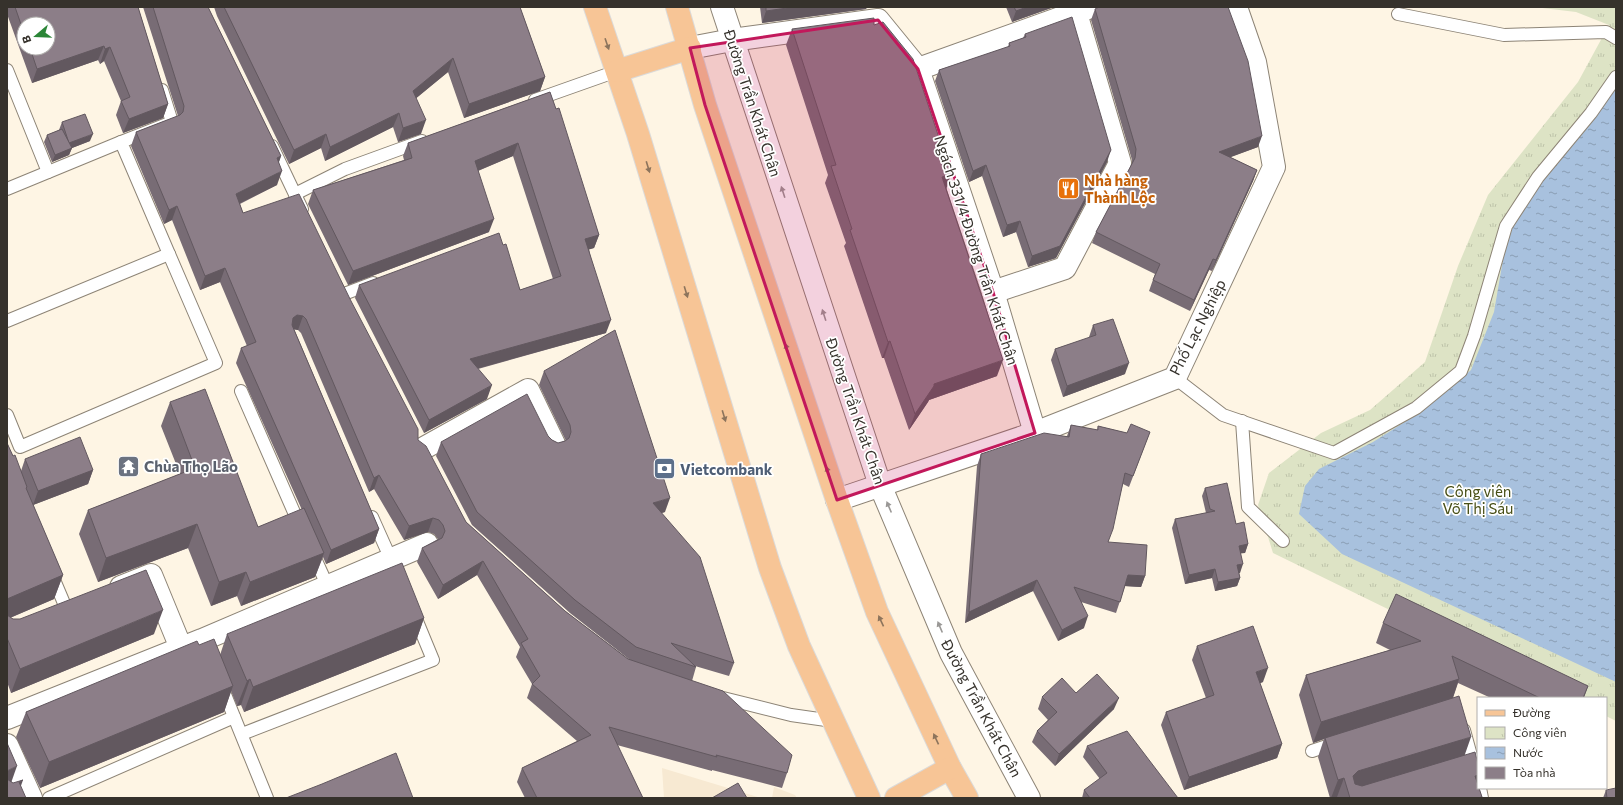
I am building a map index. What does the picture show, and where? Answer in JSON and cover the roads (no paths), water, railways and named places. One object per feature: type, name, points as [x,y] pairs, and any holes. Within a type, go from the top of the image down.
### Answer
[{"type":"main road","points":[[595,7],[617,71],[770,568],[799,646],[869,798]]},
{"type":"main road","points":[[678,7],[705,105],[837,500],[877,612],[950,768],[967,798]]},
{"type":"main road","points":[[617,71],[690,48]]},
{"type":"main road","points":[[896,798],[950,768]]},
{"type":"street","name":"Đường Trần Khát Chân","points":[[722,7],[880,485],[951,653],[1029,798]]},
{"type":"street","name":"Phố Lạc Nghiệp","points":[[837,500],[1035,433],[1175,378],[1274,167],[1255,62],[1236,7]]},
{"type":"street","points":[[690,48],[732,40],[878,20],[918,69],[1084,10],[1120,163],[1065,268],[993,292]]},
{"type":"street","name":"Ngách 331/4 Đường Trần Khát Chân","points":[[918,69],[993,292],[1035,433]]},
{"type":"street","points":[[424,448],[528,390],[554,444]]},
{"type":"street","points":[[7,718],[181,648],[205,647],[328,587],[394,568],[427,544]]},
{"type":"street","points":[[44,617],[151,575],[181,648]]},
{"type":"street","points":[[7,745],[23,791]]},
{"type":"lane","points":[[1398,14],[1504,35],[1606,32],[1616,38]]},
{"type":"lane","points":[[7,70],[48,172]]},
{"type":"lane","points":[[524,104],[617,71]]},
{"type":"lane","points":[[1175,378],[1224,415],[1334,453],[1416,408],[1461,371],[1474,336],[1506,226],[1538,178],[1591,113],[1616,77]]},
{"type":"lane","points":[[7,189],[172,122],[159,79]]},
{"type":"lane","points":[[295,194],[345,169],[434,136]]},
{"type":"lane","points":[[268,138],[309,222]]},
{"type":"lane","points":[[7,415],[20,447],[216,363],[121,142]]},
{"type":"lane","points":[[7,322],[169,254]]},
{"type":"lane","points":[[350,306],[342,290],[381,280]]},
{"type":"lane","points":[[240,392],[328,587]]},
{"type":"lane","points":[[1242,421],[1248,507],[1283,541]]},
{"type":"lane","points":[[366,502],[394,568]]},
{"type":"lane","points":[[48,564],[66,608]]},
{"type":"lane","points":[[242,734],[433,660],[409,603]]},
{"type":"lane","points":[[217,675],[267,798]]},
{"type":"lane","points":[[709,694],[791,715],[833,721]]},
{"type":"lane","points":[[49,798],[234,718]]},
{"type":"lane","points":[[1461,720],[1477,777]]},
{"type":"lane","points":[[1312,750],[1350,739]]},
{"type":"lane","points":[[1458,766],[1473,762]]},
{"type":"water","name":"Công viên Võ Thị Sáu","points":[[1616,87],[1616,682],[1342,554],[1299,514],[1305,486],[1319,469],[1373,442],[1408,420],[1442,395],[1471,370],[1494,312],[1504,254],[1518,210],[1538,183],[1589,126]]},
{"type":"place","name":"Nhà hàng Thành Lộc","points":[[1068,189]]},
{"type":"place","name":"Chùa Thọ Lão","points":[[128,466]]},
{"type":"place","name":"Vietcombank","points":[[665,469]]}]
